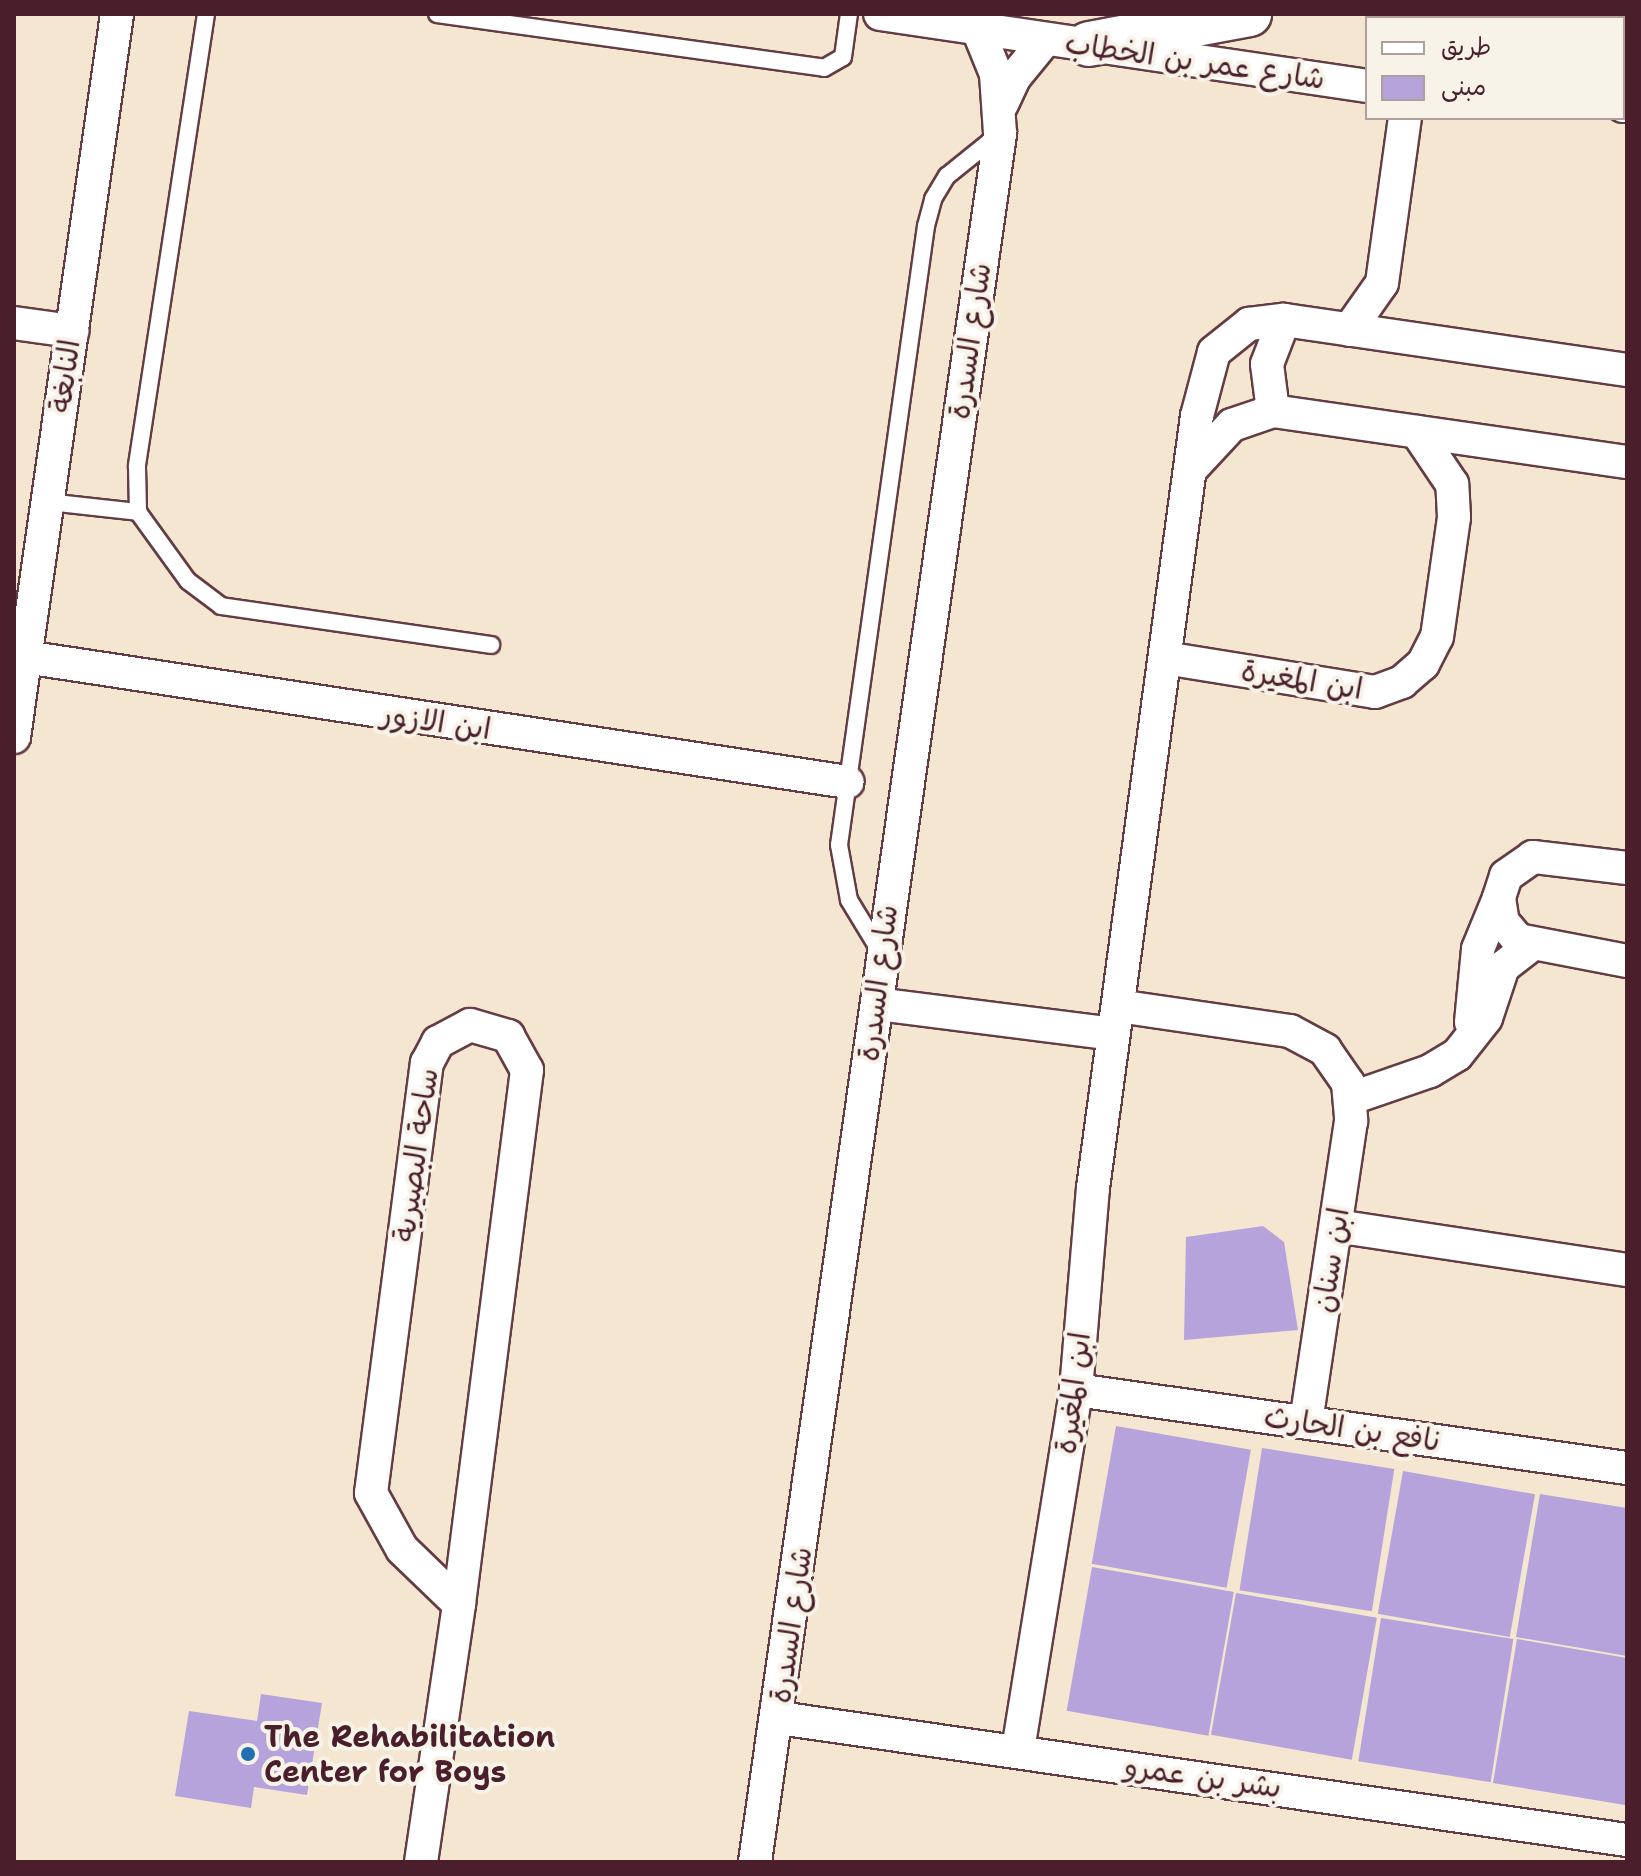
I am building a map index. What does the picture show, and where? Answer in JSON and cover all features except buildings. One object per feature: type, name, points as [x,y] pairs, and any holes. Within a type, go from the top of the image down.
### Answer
[{"type":"main road","points":[[1089,44],[1249,14]]},
{"type":"street","name":"النابغة","points":[[14,737],[117,14]]},
{"type":"street","name":"شارع عمر بن الخطاب","points":[[880,14],[1365,86]]},
{"type":"street","name":"شارع السدرة","points":[[978,30],[1001,118]]},
{"type":"street","name":"شارع السدرة","points":[[755,1862],[779,1718],[877,1004],[880,951],[1001,118],[1014,78],[1045,40]]},
{"type":"street","points":[[1349,330],[1382,283],[1405,120]]},
{"type":"street","points":[[1382,283],[1403,338]]},
{"type":"street","points":[[1273,411],[1267,364],[1284,320]]},
{"type":"street","name":"ابن المغيرة","points":[[1018,1750],[1076,1390],[1093,1188],[1190,470],[1204,377],[1214,352],[1249,324],[1284,320],[1627,370]]},
{"type":"street","points":[[14,323],[72,331]]},
{"type":"street","points":[[1190,470],[1232,425],[1273,411],[1627,462]]},
{"type":"street","name":"ابن المغيرة","points":[[1165,658],[1375,692],[1413,673],[1437,637],[1454,517],[1452,484],[1417,432]]},
{"type":"street","name":"ابن الازور","points":[[25,657],[848,782]]},
{"type":"street","points":[[1473,1033],[1470,1005],[1478,949],[1513,868],[1533,857],[1627,868]]},
{"type":"street","points":[[1499,898],[1503,922],[1530,946],[1627,961]]},
{"type":"street","points":[[877,1004],[1290,1031],[1325,1050],[1338,1065],[1352,1098],[1444,1064],[1486,1018],[1503,967],[1530,946]]},
{"type":"street","name":"ساحة البصيرية","points":[[421,1862],[459,1604],[527,1070],[517,1045],[483,1026],[447,1034],[427,1063],[371,1493],[387,1529],[459,1604]]},
{"type":"street","name":"ابن سنان","points":[[1306,1422],[1352,1098]]},
{"type":"street","points":[[1336,1226],[1627,1270]]},
{"type":"street","name":"نافع بن الحارث","points":[[1076,1390],[1627,1468]]},
{"type":"street","name":"بشر بن عمرو","points":[[779,1718],[1627,1840]]},
{"type":"lane","points":[[206,14],[137,467],[138,512],[188,581],[221,606],[491,645]]},
{"type":"lane","points":[[437,14],[824,68],[843,57],[849,14]]},
{"type":"lane","points":[[880,951],[842,882],[839,845],[928,212],[947,176],[1001,118]]},
{"type":"lane","points":[[48,502],[138,512]]},
{"type":"place","name":"The Rehabilitation Center for Boys","points":[[248,1754]]}]
